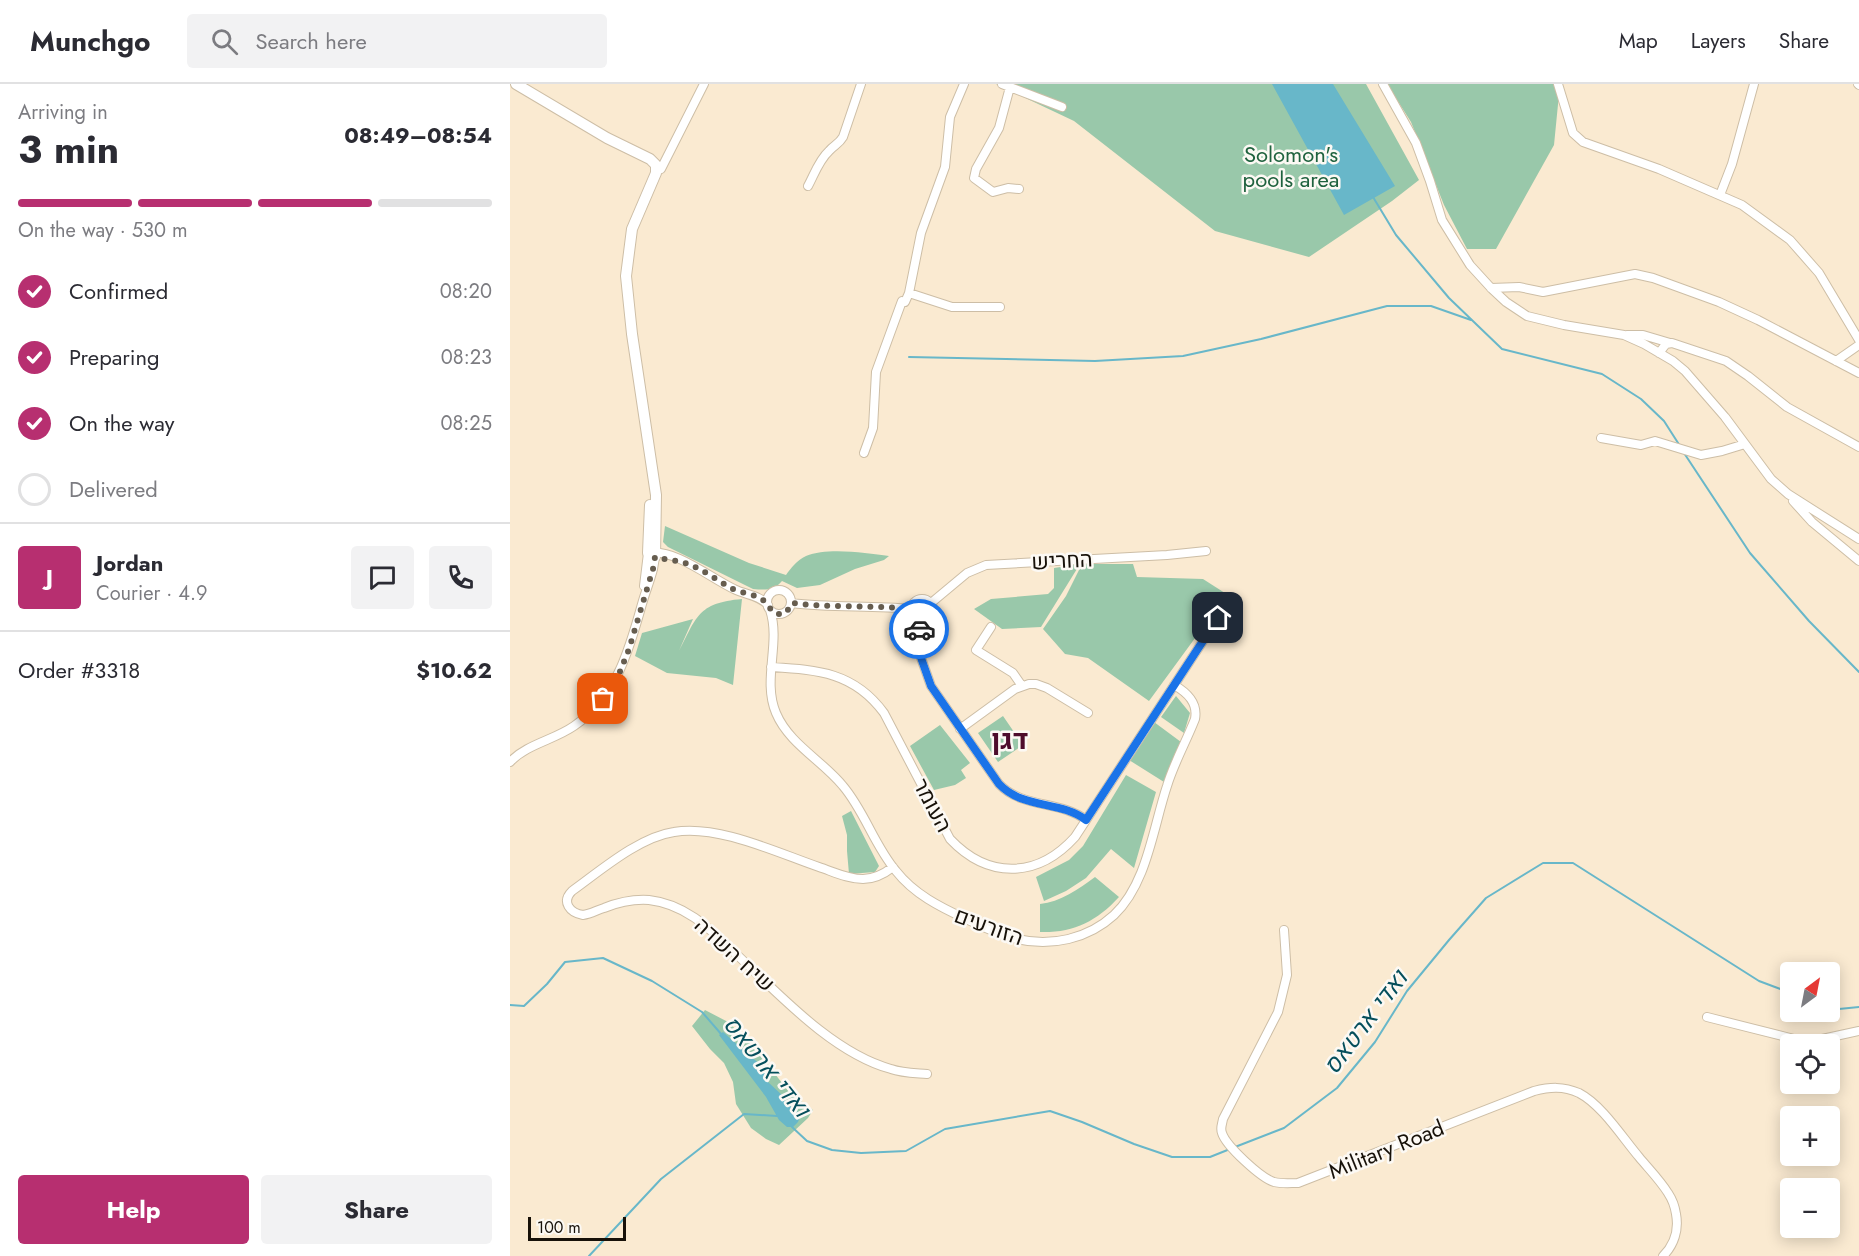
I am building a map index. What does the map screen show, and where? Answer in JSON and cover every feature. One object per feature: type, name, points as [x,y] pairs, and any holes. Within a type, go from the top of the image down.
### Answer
[{"type":"main road","points":[[516,84],[607,138],[650,159],[656,165],[656,173],[632,229],[627,260],[632,334],[656,507],[653,554]]},
{"type":"main road","points":[[582,122],[662,157],[661,169],[637,230],[627,276]]},
{"type":"street","points":[[662,157],[704,84]]},
{"type":"street","points":[[808,186],[829,150],[839,144],[861,84]]},
{"type":"street","points":[[864,453],[873,428],[876,372],[902,301],[905,302],[909,293],[921,233],[945,167],[950,117],[964,84]]},
{"type":"street","points":[[1383,84],[1416,143],[1442,220],[1470,265],[1506,302],[1527,316],[1624,335],[1643,335],[1726,362],[1787,407],[1859,447]]},
{"type":"street","points":[[1558,84],[1573,133],[1583,142],[1659,169],[1742,205],[1790,240],[1819,273],[1859,343],[1836,361]]},
{"type":"street","points":[[1720,195],[1732,164],[1754,84]]},
{"type":"street","points":[[1019,189],[1008,188],[993,192],[974,178],[976,169],[999,128],[1006,85],[1062,107]]},
{"type":"street","points":[[1491,288],[1519,287],[1543,292],[1635,274],[1653,278],[1719,302],[1859,373]]},
{"type":"street","points":[[909,293],[952,307],[1000,307]]},
{"type":"street","points":[[1624,335],[1659,353],[1685,371],[1725,417],[1771,479],[1788,494],[1812,522],[1859,561]]},
{"type":"street","points":[[1659,353],[1666,344],[1672,343]]},
{"type":"street","points":[[1601,438],[1641,445],[1655,441],[1701,455],[1745,444]]},
{"type":"street","points":[[1788,494],[1859,539]]},
{"type":"street","name":"החריש","points":[[931,603],[967,573],[986,565],[1206,551]]},
{"type":"street","points":[[510,762],[523,752],[572,727],[603,699],[624,662],[643,601],[653,554],[673,556],[699,568],[734,589],[760,598],[777,614],[786,613]]},
{"type":"street","points":[[753,596],[780,590],[786,592],[791,598],[792,603],[778,621],[773,632]]},
{"type":"street","points":[[769,607],[768,598],[773,592]]},
{"type":"street","points":[[927,599],[931,603],[934,609],[927,621],[920,621],[912,616],[911,609],[914,602],[927,599]]},
{"type":"street","points":[[792,603],[911,609]]},
{"type":"street","name":"הזורעים","points":[[769,607],[773,632],[772,702],[782,724],[795,740],[848,792],[892,867],[909,885],[936,904],[1016,939],[1052,942],[1085,934],[1101,926],[1114,915],[1136,885],[1168,783],[1195,719],[1196,709],[1192,700],[1174,685]]},
{"type":"street","name":"העומר","points":[[771,667],[808,669],[832,674],[853,683],[870,696],[890,723],[950,839],[960,850],[987,864],[1003,868],[1018,868],[1034,866],[1049,860],[1075,837],[1218,618],[1222,616]]},
{"type":"street","points":[[920,621],[919,647],[925,671],[935,693],[996,781],[1007,791],[1023,800],[1071,812],[1086,820]]},
{"type":"street","points":[[991,627],[976,650],[1015,674],[1022,686]]},
{"type":"street","points":[[960,729],[1022,686],[1032,684],[1043,686],[1088,713]]},
{"type":"street","points":[[510,753],[523,752]]},
{"type":"street","name":"שיח השדה","points":[[892,867],[876,877],[852,878],[725,835],[681,830],[641,843],[572,891],[567,896],[566,902],[572,911],[583,915],[617,903],[640,900],[662,902],[682,909],[706,926],[798,1012],[831,1038],[877,1065],[899,1071],[927,1074]]},
{"type":"street","name":"Military Road","points":[[1284,930],[1287,975],[1278,1012],[1223,1119],[1221,1129],[1223,1137],[1248,1165],[1271,1181],[1283,1184],[1298,1183],[1534,1091],[1547,1088],[1571,1090],[1590,1100],[1599,1109],[1672,1199],[1678,1225],[1669,1250],[1663,1256]]},
{"type":"street","points":[[1707,1017],[1794,1039],[1813,1041],[1859,1032]]},
{"type":"green space","name":"Solomon's pools area","points":[[996,84],[1366,84],[1419,180],[1309,257],[1215,231],[1074,121]]},
{"type":"green space","points":[[1387,84],[1560,84],[1554,145],[1496,249],[1467,249],[1444,205],[1411,122]]},
{"type":"green space","points":[[665,526],[749,563],[786,575],[800,560],[815,553],[847,552],[889,556],[820,585],[797,588],[782,581],[765,590],[753,589],[668,547],[663,542]]},
{"type":"green space","points":[[1080,564],[1041,627],[1002,629],[974,609],[991,599],[1048,594],[1054,588],[1054,568]]},
{"type":"green space","points":[[1082,564],[1133,564],[1137,577],[1203,579],[1228,595],[1149,701],[1088,658],[1065,654],[1043,629],[1066,596]]},
{"type":"green space","points":[[742,599],[733,685],[716,678],[667,673],[635,656],[642,633],[693,619],[678,653],[695,621],[707,608]]},
{"type":"green space","points":[[1176,696],[1190,713],[1184,733],[1161,717]]},
{"type":"green space","points":[[1003,716],[1023,745],[998,762],[978,733]]},
{"type":"green space","points":[[1154,722],[1181,742],[1164,782],[1129,760]]},
{"type":"green space","points":[[940,725],[970,763],[961,770],[966,778],[955,785],[934,790],[910,746]]},
{"type":"green space","points":[[1126,775],[1156,792],[1134,868],[1111,849],[1086,878],[1044,901],[1036,877],[1069,860],[1083,846]]},
{"type":"green space","points":[[851,811],[879,866],[875,872],[849,874],[847,835],[842,816]]},
{"type":"green space","points":[[1095,877],[1119,897],[1102,913],[1083,924],[1063,930],[1040,932],[1040,904],[1062,898]]},
{"type":"green space","points":[[705,1010],[728,1022],[754,1047],[789,1092],[813,1110],[808,1118],[779,1145],[751,1128],[736,1104],[733,1082],[724,1063],[692,1026]]},
{"type":"water","points":[[1272,84],[1333,84],[1395,186],[1344,215]]},
{"type":"water","points":[[723,1032],[763,1067],[768,1082],[783,1096],[786,1103],[798,1112],[800,1117],[793,1127],[787,1127],[779,1120],[766,1097],[719,1035]]},
{"type":"waterway","points":[[1373,197],[1396,235],[1449,298],[1502,349],[1602,374],[1641,399],[1664,421],[1680,446]]},
{"type":"waterway","points":[[909,357],[1095,361],[1183,356],[1261,339],[1387,306],[1431,306],[1471,320]]},
{"type":"waterway","points":[[1684,453],[1750,553],[1809,621],[1859,672]]},
{"type":"waterway","name":"ואדי ארטאס","points":[[1235,1147],[1284,1128],[1337,1088],[1375,1042],[1407,991],[1486,898],[1543,863],[1573,863],[1759,981],[1780,989]]},
{"type":"waterway","name":"ואדי ארטאס","points":[[510,1005],[524,1006],[547,984],[565,962],[603,958],[652,981],[702,1012],[722,1035]]},
{"type":"waterway","name":"ואדי ארטאס","points":[[1840,1009],[1859,1007]]},
{"type":"waterway","name":"ואדי ארטאס","points":[[792,1127],[807,1141],[832,1150],[861,1153],[906,1151],[945,1129],[1050,1111],[1172,1157],[1210,1157],[1230,1149]]},
{"type":"waterway","points":[[589,1256],[661,1179],[744,1114],[777,1116]]},
{"type":"way so far","points":[[603,699],[619,674],[629,649],[655,557],[699,568],[734,589],[760,598],[771,611],[777,614],[786,613],[792,603],[911,609],[912,616],[920,621],[919,629]]},
{"type":"district","name":"דגן","points":[[1010,739]]},
{"type":"route","points":[[919,629],[920,655],[931,686],[999,784],[1019,799],[1071,812],[1086,820],[1218,618]]}]
